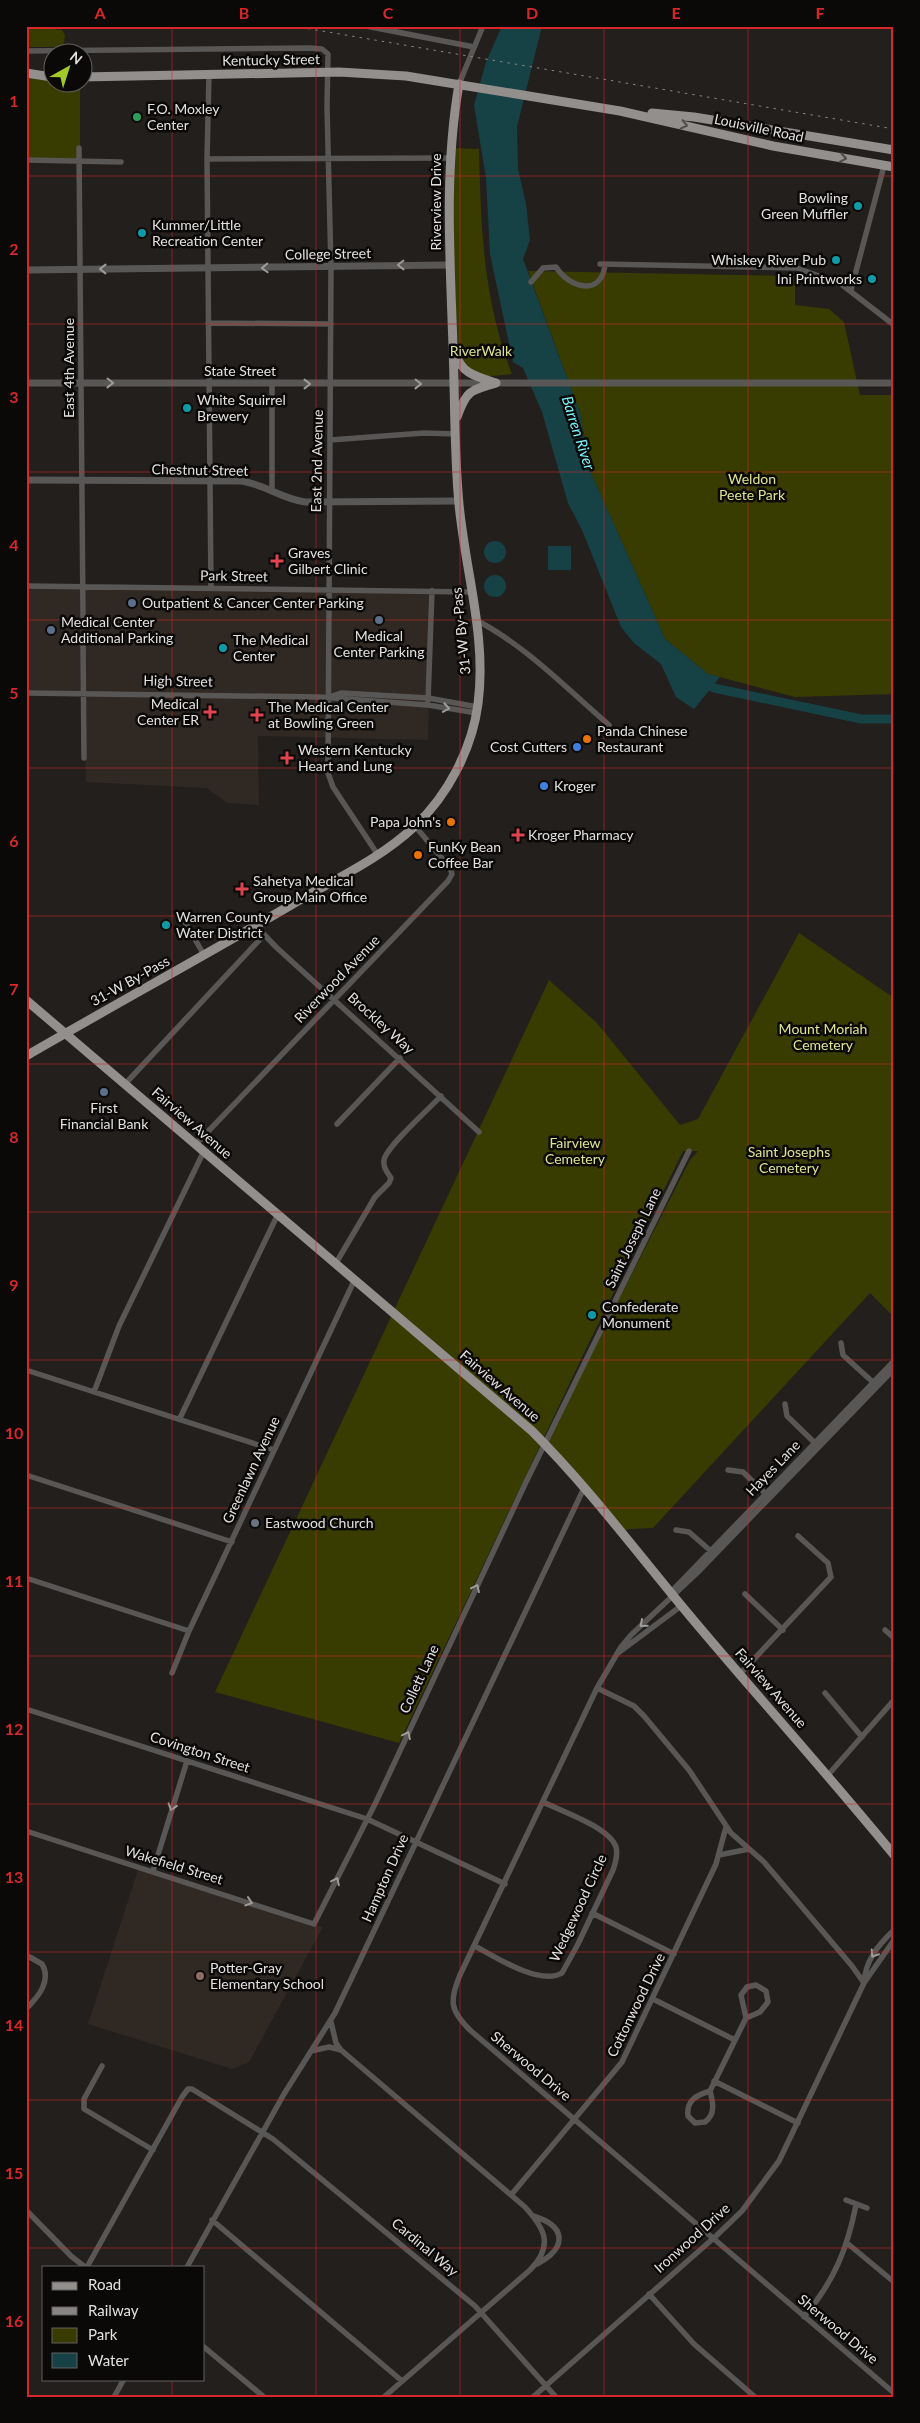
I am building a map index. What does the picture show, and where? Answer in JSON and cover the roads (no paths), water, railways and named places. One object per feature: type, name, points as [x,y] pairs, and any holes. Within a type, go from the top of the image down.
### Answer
[{"type":"main road","points":[[26,73],[42,75]]},
{"type":"main road","name":"Kentucky Street","points":[[92,77],[328,73],[394,75],[459,84]]},
{"type":"main road","name":"Louisville Road","points":[[459,84],[620,111],[773,146],[894,167]]},
{"type":"main road","name":"Riverview Drive","points":[[454,384],[449,158],[459,84]]},
{"type":"main road","name":"Louisville Road","points":[[620,111],[694,117],[891,149]]},
{"type":"main road","points":[[884,166],[891,149]]},
{"type":"main road","points":[[453,341],[460,365],[466,371],[472,375],[499,383]]},
{"type":"main road","points":[[455,422],[463,401],[470,391],[499,383]]},
{"type":"main road","name":"31-W By-Pass","points":[[26,1056],[378,855],[415,826],[433,806],[453,776],[468,746],[477,710],[481,669],[459,502],[454,384]]},
{"type":"main road","name":"Fairview Avenue","points":[[26,1000],[336,1263],[545,1444],[894,1855]]},
{"type":"street","points":[[366,26],[474,47]]},
{"type":"street","name":"Riverview Drive","points":[[459,84],[483,26]]},
{"type":"street","name":"East 2nd Avenue","points":[[92,52],[321,48],[327,53],[331,267],[328,773],[331,783],[378,855]]},
{"type":"street","points":[[26,50],[42,51]]},
{"type":"street","points":[[209,75],[207,159],[211,588]]},
{"type":"street","name":"East 4th Avenue","points":[[80,148],[83,616]]},
{"type":"street","points":[[207,159],[449,158]]},
{"type":"street","points":[[26,160],[120,162]]},
{"type":"street","points":[[851,290],[884,166]]},
{"type":"street","name":"College Street","points":[[26,270],[450,265]]},
{"type":"street","points":[[531,282],[544,268],[556,267],[561,276],[580,287],[589,286],[598,280],[603,265],[797,268],[827,277],[851,290],[894,325]]},
{"type":"street","points":[[208,323],[331,324]]},
{"type":"street","name":"State Street","points":[[26,383],[894,383]]},
{"type":"street","points":[[272,384],[272,491]]},
{"type":"street","points":[[330,440],[424,433],[456,434]]},
{"type":"street","name":"Chestnut Street","points":[[26,480],[250,482],[292,500],[329,502],[459,502]]},
{"type":"street","name":"Park Street","points":[[26,586],[472,592]]},
{"type":"street","points":[[428,701],[432,591]]},
{"type":"street","points":[[476,620],[520,648],[608,725]]},
{"type":"street","points":[[83,644],[84,758]]},
{"type":"street","name":"High Street","points":[[26,693],[328,698],[341,693],[428,701],[477,710]]},
{"type":"street","name":"Riverwood Avenue","points":[[196,1144],[452,875],[449,866],[415,826]]},
{"type":"street","points":[[181,915],[204,955]]},
{"type":"street","name":"Brockley Way","points":[[256,926],[479,1132]]},
{"type":"street","points":[[125,1084],[264,935]]},
{"type":"street","points":[[337,1124],[400,1058]]},
{"type":"street","points":[[336,1263],[374,1197],[389,1183],[391,1178],[384,1168],[384,1158],[392,1144],[441,1096]]},
{"type":"street","points":[[94,1392],[119,1326],[204,1151]]},
{"type":"street","name":"Saint Joseph Lane","points":[[545,1444],[689,1151]]},
{"type":"street","points":[[180,1418],[278,1214]]},
{"type":"street","name":"Greenlawn Avenue","points":[[172,1673],[189,1631],[354,1279]]},
{"type":"street","points":[[841,1343],[843,1355],[875,1384]]},
{"type":"street","name":"Hayes Lane","points":[[672,1594],[818,1445],[894,1361]]},
{"type":"street","name":"Hayes Lane","points":[[875,1384],[894,1369]]},
{"type":"street","points":[[26,1370],[180,1418],[274,1450]]},
{"type":"street","points":[[785,1404],[787,1416],[818,1445]]},
{"type":"street","name":"Collett Lane","points":[[314,1924],[367,1819],[545,1444]]},
{"type":"street","points":[[728,1470],[743,1472],[768,1496]]},
{"type":"street","points":[[26,1475],[232,1542]]},
{"type":"street","name":"Hampton Drive","points":[[188,2266],[263,2132],[330,2022],[584,1488]]},
{"type":"street","points":[[676,1530],[688,1532],[713,1553]]},
{"type":"street","points":[[740,1674],[831,1578],[828,1563],[798,1536]]},
{"type":"street","points":[[26,1578],[189,1631]]},
{"type":"street","name":"Sherwood Drive","points":[[672,1594],[636,1630],[616,1654],[597,1688],[455,1989],[452,2001],[456,2014],[471,2031],[712,2240],[894,2393]]},
{"type":"street","points":[[745,1594],[783,1630]]},
{"type":"street","name":"Sherwood Drive","points":[[616,1654],[681,1606]]},
{"type":"street","points":[[885,1630],[894,1638]]},
{"type":"street","points":[[597,1688],[634,1706],[644,1716],[689,1770],[726,1827],[764,1862],[852,1966],[864,1983]]},
{"type":"street","points":[[825,1693],[862,1737]]},
{"type":"street","points":[[828,1775],[894,1700]]},
{"type":"street","name":"Covington Street","points":[[26,1709],[367,1819],[505,1884]]},
{"type":"street","points":[[153,1871],[187,1760]]},
{"type":"street","name":"Wedgewood Circle","points":[[475,1946],[538,1976],[554,1976],[565,1968],[592,1913],[617,1859],[615,1844],[603,1832],[543,1802]]},
{"type":"street","name":"Cottonwood Drive","points":[[511,2195],[622,2062],[719,1855],[726,1827]]},
{"type":"street","name":"Wakefield Street","points":[[26,1831],[314,1924]]},
{"type":"street","points":[[719,1855],[749,1849]]},
{"type":"street","points":[[592,1913],[674,1954]]},
{"type":"street","name":"Ironwood Drive","points":[[864,1983],[865,1973],[872,1955],[893,1932]]},
{"type":"street","name":"Ironwood Drive","points":[[533,2397],[712,2240],[742,2211],[779,2160],[864,1983],[894,1940]]},
{"type":"street","points":[[26,1955],[42,1964],[46,1974],[41,1992],[26,2009]]},
{"type":"street","points":[[710,2091],[694,2098],[689,2103],[688,2116],[695,2123],[706,2122],[711,2117],[713,2107],[710,2091],[746,2018],[741,1995],[750,1986],[759,1986],[767,1994],[767,2005],[760,2012],[746,2018]]},
{"type":"street","points":[[653,1999],[735,2040]]},
{"type":"street","points":[[330,2022],[336,2043],[341,2050],[533,2216],[543,2232],[544,2246],[534,2265]]},
{"type":"street","points":[[311,2051],[329,2047],[341,2050]]},
{"type":"street","points":[[87,2266],[153,2150],[84,2109],[84,2099],[102,2066]]},
{"type":"street","points":[[714,2081],[798,2123]]},
{"type":"street","name":"Cardinal Way","points":[[153,2150],[189,2089],[263,2132],[319,2175],[481,2312],[556,2397]]},
{"type":"street","points":[[846,2200],[867,2208]]},
{"type":"street","points":[[804,2317],[833,2276],[847,2244],[856,2205]]},
{"type":"street","points":[[26,2210],[71,2256],[85,2266]]},
{"type":"street","points":[[384,2397],[534,2265],[554,2252],[559,2239],[551,2224],[533,2216]]},
{"type":"street","points":[[212,2220],[402,2381]]},
{"type":"street","points":[[847,2244],[894,2282]]},
{"type":"street","points":[[649,2294],[694,2344],[756,2397]]},
{"type":"street","points":[[205,2348],[264,2397]]},
{"type":"street","points":[[114,2397],[123,2380]]},
{"type":"water","points":[[502,26],[542,26],[517,127],[518,169],[526,204],[530,240],[523,259],[580,413],[591,473],[665,639],[708,674],[720,677],[694,709],[676,697],[661,664],[634,643],[621,627],[582,530],[568,503],[542,412],[523,368],[513,362],[490,254],[486,178],[474,105],[486,62]]},
{"type":"water","points":[[495,541],[503,544],[506,552],[503,560],[495,563],[487,560],[484,552],[487,544]]},
{"type":"water","points":[[548,546],[571,546],[571,570],[548,570]]},
{"type":"water","points":[[495,575],[503,578],[506,586],[503,594],[495,597],[487,594],[484,586],[487,578]]},
{"type":"waterway","name":"Barren River","points":[[702,681],[714,688],[861,719],[894,719]]},
{"type":"railway","points":[[293,26],[894,129]]},
{"type":"place","name":"F.O. Moxley Center","points":[[137,117]]},
{"type":"place","name":"Bowling Green Muffler","points":[[858,206]]},
{"type":"place","name":"Kummer/Little Recreation Center","points":[[142,233]]},
{"type":"place","name":"Whiskey River Pub","points":[[836,260]]},
{"type":"place","name":"Ini Printworks","points":[[872,279]]},
{"type":"place","name":"White Squirrel Brewery","points":[[187,408]]},
{"type":"place","name":"Graves Gilbert Clinic","points":[[277,561]]},
{"type":"place","name":"Outpatient & Cancer Center Parking","points":[[132,603]]},
{"type":"place","name":"Medical Center Parking","points":[[379,620]]},
{"type":"place","name":"Medical Center Additional Parking","points":[[51,630]]},
{"type":"place","name":"The Medical Center","points":[[223,648]]},
{"type":"place","name":"Medical Center ER","points":[[210,712]]},
{"type":"place","name":"The Medical Center at Bowling Green","points":[[257,715]]},
{"type":"place","name":"Panda Chinese Restaurant","points":[[587,739]]},
{"type":"place","name":"Cost Cutters","points":[[577,747]]},
{"type":"place","name":"Western Kentucky Heart and Lung","points":[[287,758]]},
{"type":"place","name":"Kroger","points":[[544,786]]},
{"type":"place","name":"Papa John's","points":[[451,822]]},
{"type":"place","name":"Kroger Pharmacy","points":[[518,835]]},
{"type":"place","name":"FunKy Bean Coffee Bar","points":[[418,855]]},
{"type":"place","name":"Sahetya Medical Group Main Office","points":[[242,889]]},
{"type":"place","name":"Warren County Water District","points":[[166,925]]},
{"type":"place","name":"First Financial Bank","points":[[104,1092]]},
{"type":"place","name":"Confederate Monument","points":[[592,1315]]},
{"type":"place","name":"Eastwood Church","points":[[255,1523]]},
{"type":"place","name":"Potter-Gray Elementary School","points":[[200,1976]]},
{"type":"park label","name":"RiverWalk","points":[[481,351]]},
{"type":"park label","name":"Weldon Peete Park","points":[[752,488]]},
{"type":"park label","name":"Mount Moriah Cemetery","points":[[823,1038]]},
{"type":"park label","name":"Fairview Cemetery","points":[[575,1152]]},
{"type":"park label","name":"Saint Josephs Cemetery","points":[[789,1160]]}]
